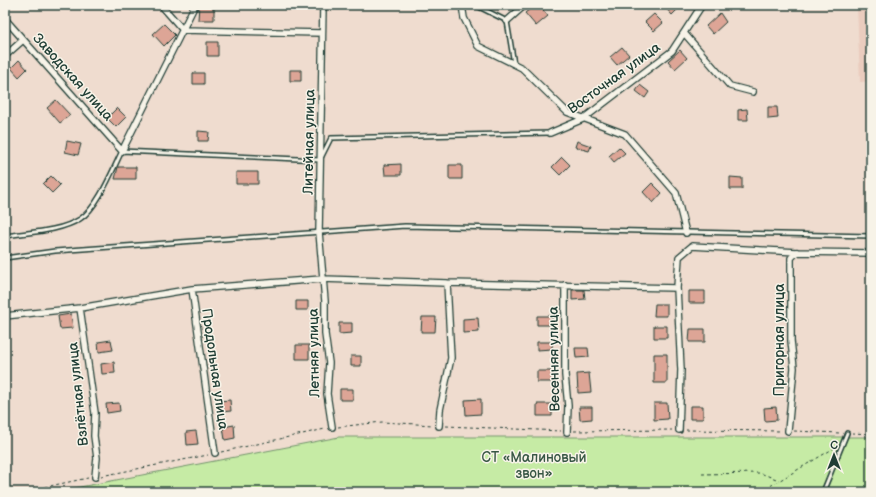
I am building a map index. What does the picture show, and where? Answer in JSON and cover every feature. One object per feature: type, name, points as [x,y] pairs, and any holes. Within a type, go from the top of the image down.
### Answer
[{"type":"street","points":[[161,5],[183,30],[322,33]]},
{"type":"street","points":[[122,151],[195,5]]},
{"type":"street","name":"Литейная улица","points":[[322,279],[319,232],[323,5]]},
{"type":"street","points":[[462,5],[464,18],[478,46],[522,68],[567,112],[625,134],[676,193],[686,233]]},
{"type":"street","points":[[507,21],[525,5]]},
{"type":"street","name":"Восточная улица","points":[[550,133],[583,119],[672,51],[702,5]]},
{"type":"street","name":"Заводская улица","points":[[5,20],[122,151]]},
{"type":"street","points":[[684,33],[730,86],[753,92]]},
{"type":"street","points":[[5,56],[23,40]]},
{"type":"street","points":[[679,430],[681,370],[677,288],[679,257],[692,246],[797,252],[871,253]]},
{"type":"street","name":"Пригорная улица","points":[[788,431],[794,368],[791,341],[792,258],[797,252]]},
{"type":"street","points":[[5,316],[80,308],[192,289],[322,279],[677,288]]},
{"type":"street","name":"Летняя улица","points":[[322,279],[325,301],[325,334],[329,363],[327,394],[332,427]]},
{"type":"street","points":[[439,426],[440,410],[451,358],[447,283]]},
{"type":"street","name":"Весенняя улица","points":[[565,285],[565,375],[568,406],[567,432]]},
{"type":"street","name":"Продольная улица","points":[[192,289],[215,453]]},
{"type":"street","name":"Взлётная улица","points":[[80,308],[95,413],[94,436],[97,458],[95,477]]},
{"type":"lane","points":[[475,5],[507,21],[514,64]]},
{"type":"lane","points":[[5,236],[65,226],[82,218],[98,198],[122,151],[320,160],[330,138],[550,133]]},
{"type":"lane","points":[[5,258],[55,251],[406,226],[871,236]]},
{"type":"lane","points":[[823,492],[847,433]]},
{"type":"path","points":[[21,492],[215,453],[332,427],[382,422],[567,432],[679,430],[788,431],[871,434]]},
{"type":"path","points":[[760,492],[843,443]]},
{"type":"path","points":[[702,474],[760,473],[780,480]]},
{"type":"shaded area","points":[[857,5],[871,5],[871,81],[860,82]]},
{"type":"green space","name":"СТ «Малиновый звон»","points":[[339,437],[871,437],[871,492],[54,492]]},
{"type":"building","points":[[199,5],[214,5],[214,20],[198,20]]},
{"type":"building","points":[[535,5],[539,5],[548,16],[536,26],[525,13]]},
{"type":"building","points":[[663,5],[682,5],[672,15]]},
{"type":"building","points":[[720,13],[726,22],[713,34],[706,26]]},
{"type":"building","points":[[654,14],[663,23],[654,31],[645,22]]},
{"type":"building","points":[[164,24],[175,35],[164,46],[153,34]]},
{"type":"building","points":[[207,42],[218,42],[218,56],[207,56]]},
{"type":"building","points":[[622,47],[629,55],[617,65],[610,57]]},
{"type":"building","points":[[680,50],[687,58],[675,69],[668,61]]},
{"type":"building","points":[[19,60],[27,69],[19,77],[11,68]]},
{"type":"building","points":[[290,70],[301,70],[301,81],[290,81]]},
{"type":"building","points":[[193,73],[204,73],[204,84],[193,84]]},
{"type":"building","points":[[640,85],[649,92],[645,98],[636,91]]},
{"type":"building","points":[[56,100],[70,115],[60,123],[47,108]]},
{"type":"building","points":[[768,107],[777,107],[778,118],[768,119]]},
{"type":"building","points":[[117,108],[126,117],[116,127],[107,118]]},
{"type":"building","points":[[747,109],[748,120],[738,120],[738,110]]},
{"type":"building","points":[[198,131],[209,132],[208,141],[198,141]]},
{"type":"building","points":[[67,141],[81,144],[78,155],[65,152]]},
{"type":"building","points":[[577,141],[591,146],[589,151],[575,147]]},
{"type":"building","points":[[619,147],[625,153],[614,162],[609,156]]},
{"type":"building","points":[[562,157],[570,165],[560,175],[552,167]]},
{"type":"building","points":[[401,164],[401,175],[385,175],[384,165]]},
{"type":"building","points":[[449,165],[462,165],[462,179],[449,179]]},
{"type":"building","points":[[118,167],[136,167],[136,179],[115,179]]},
{"type":"building","points":[[236,172],[258,172],[258,184],[236,184]]},
{"type":"building","points":[[51,176],[60,185],[52,193],[43,184]]},
{"type":"building","points":[[730,177],[742,178],[742,189],[730,189]]},
{"type":"building","points":[[652,183],[662,193],[653,203],[643,192]]},
{"type":"building","points":[[572,290],[584,290],[585,299],[572,300]]},
{"type":"building","points":[[689,291],[705,291],[705,303],[689,303]]},
{"type":"building","points":[[296,301],[308,301],[308,310],[296,310]]},
{"type":"building","points":[[655,304],[667,304],[667,316],[654,316]]},
{"type":"building","points":[[71,314],[73,328],[60,329],[58,316]]},
{"type":"building","points":[[537,316],[552,316],[552,325],[537,325]]},
{"type":"building","points":[[422,317],[436,317],[435,332],[421,332]]},
{"type":"building","points":[[478,318],[479,332],[463,333],[463,319]]},
{"type":"building","points":[[339,323],[352,323],[352,333],[339,334]]},
{"type":"building","points":[[654,326],[667,326],[667,338],[654,338]]},
{"type":"building","points":[[690,329],[705,329],[705,342],[689,342]]},
{"type":"building","points":[[111,340],[113,350],[99,352],[98,342]]},
{"type":"building","points":[[537,342],[552,342],[552,349],[537,350]]},
{"type":"building","points":[[296,345],[309,345],[309,359],[296,359]]},
{"type":"building","points":[[575,348],[588,348],[589,357],[576,358]]},
{"type":"building","points":[[654,354],[667,354],[667,383],[654,383]]},
{"type":"building","points":[[351,356],[361,356],[361,366],[351,366]]},
{"type":"building","points":[[114,362],[115,373],[102,374],[101,364]]},
{"type":"building","points":[[537,371],[552,371],[552,382],[537,382]]},
{"type":"building","points":[[589,373],[591,392],[578,393],[577,374]]},
{"type":"building","points":[[340,389],[353,389],[353,400],[340,400]]},
{"type":"building","points":[[481,399],[481,414],[466,415],[465,400]]},
{"type":"building","points":[[230,400],[231,411],[221,412],[219,401]]},
{"type":"building","points":[[119,403],[120,411],[107,413],[106,404]]},
{"type":"building","points":[[654,403],[667,403],[668,419],[654,420]]},
{"type":"building","points":[[537,404],[552,404],[552,416],[537,416]]},
{"type":"building","points":[[690,406],[703,406],[703,419],[690,419]]},
{"type":"building","points":[[579,407],[592,407],[592,419],[580,420]]},
{"type":"building","points":[[776,407],[777,420],[765,421],[764,408]]},
{"type":"building","points":[[234,425],[235,438],[225,440],[223,427]]},
{"type":"building","points":[[196,431],[198,444],[187,445],[186,432]]}]
